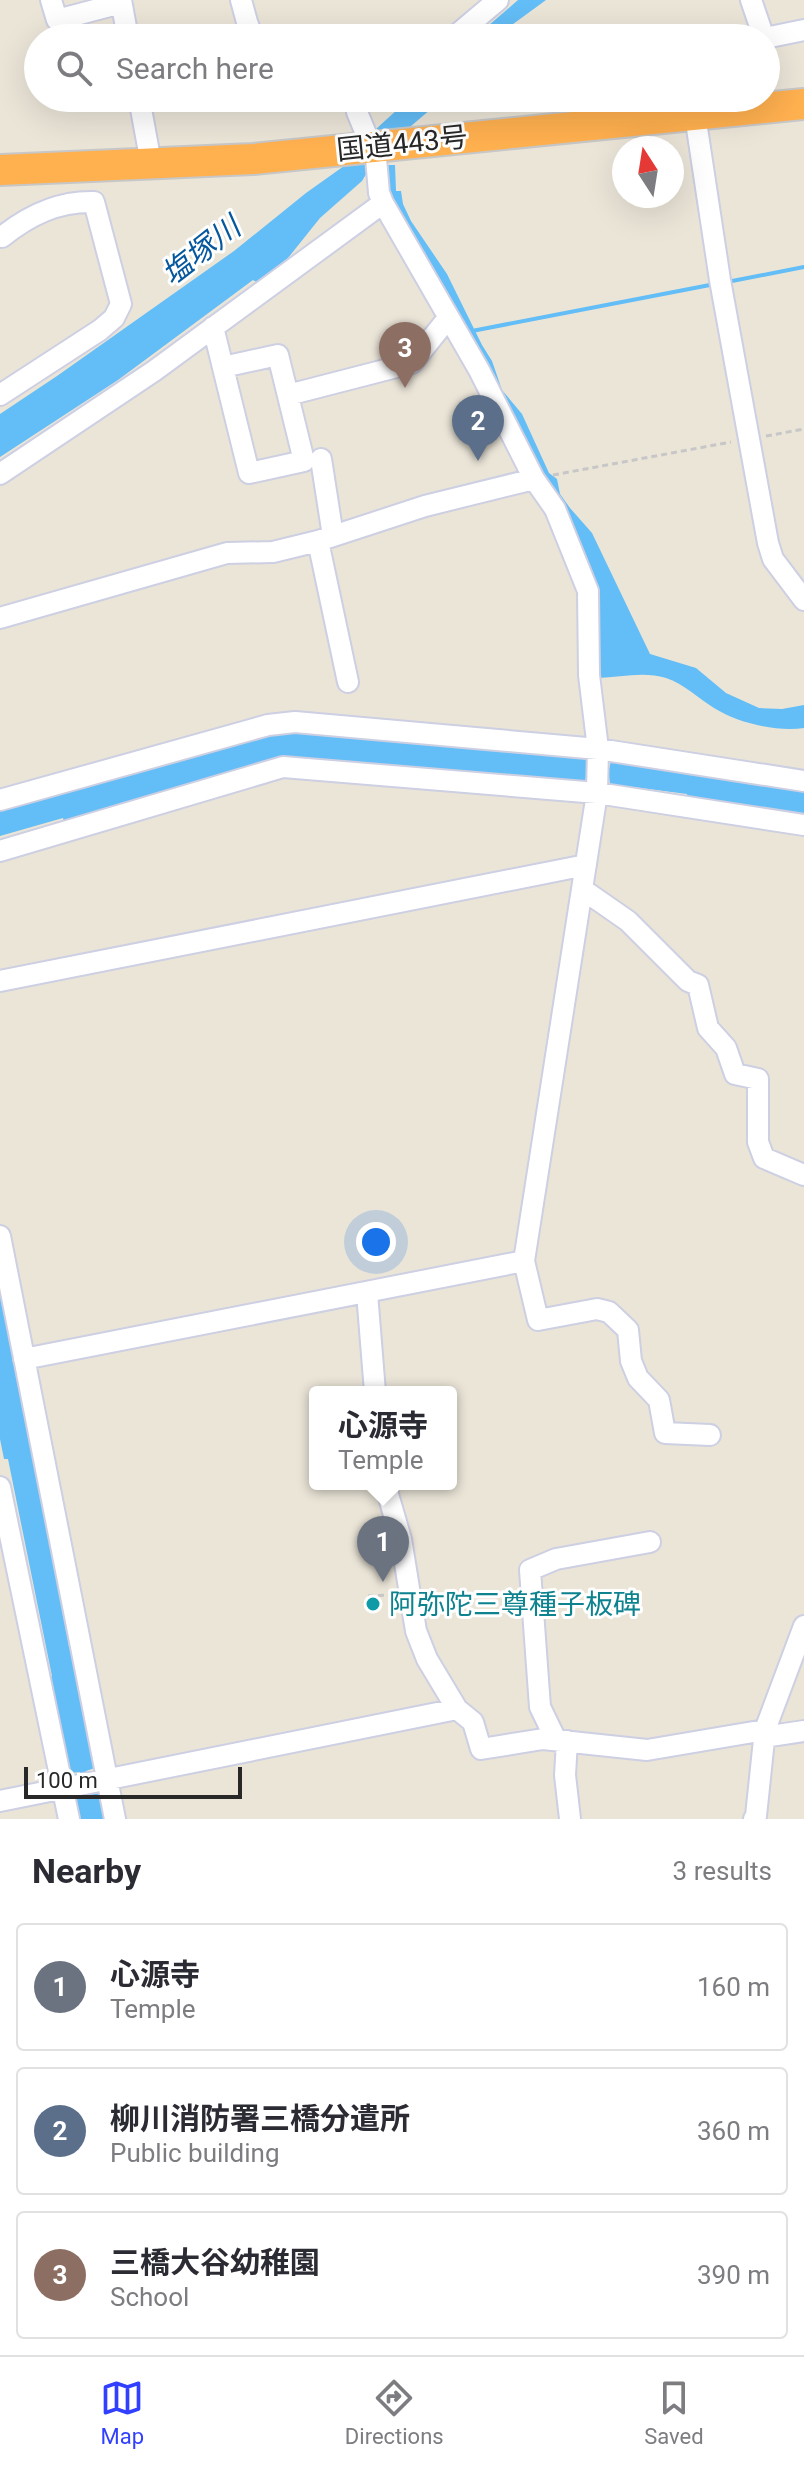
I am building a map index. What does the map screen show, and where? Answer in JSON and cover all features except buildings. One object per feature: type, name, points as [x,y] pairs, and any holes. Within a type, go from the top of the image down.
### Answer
[{"type":"highway","name":"国道443号","points":[[780,106],[804,104]]},
{"type":"highway","name":"国道443号","points":[[0,170],[253,159],[367,142],[725,112]]},
{"type":"street","points":[[51,0],[57,20],[121,2],[125,24]]},
{"type":"street","points":[[241,0],[249,24]]},
{"type":"street","points":[[470,24],[498,0]]},
{"type":"street","points":[[751,0],[759,24]]},
{"type":"street","points":[[780,35],[804,30]]},
{"type":"street","points":[[142,112],[151,163]]},
{"type":"street","points":[[357,112],[376,158],[381,198],[479,370],[534,479],[555,509],[588,591],[589,675],[598,749],[597,793],[524,1261],[538,1320],[597,1309],[609,1312],[628,1330],[631,1361],[638,1378],[659,1400],[665,1433],[710,1435]]},
{"type":"street","points":[[695,115],[720,280],[773,559],[804,600]]},
{"type":"street","points":[[0,474],[154,371],[381,198]]},
{"type":"street","points":[[0,395],[100,330],[114,318],[121,304],[94,202],[78,202],[43,210],[23,220],[2,237]]},
{"type":"street","points":[[288,395],[412,363],[448,318]]},
{"type":"street","points":[[213,327],[249,473],[304,461],[278,355],[223,367]]},
{"type":"street","points":[[321,459],[325,539],[348,682]]},
{"type":"street","points":[[0,618],[227,553],[273,552],[325,539],[425,506],[534,479]]},
{"type":"street","points":[[0,800],[268,725],[295,722],[598,749],[804,781]]},
{"type":"street","points":[[0,851],[283,767],[597,793],[804,825]]},
{"type":"street","points":[[0,981],[586,865]]},
{"type":"street","points":[[582,889],[628,921],[688,981],[698,985],[708,1028],[726,1048],[735,1074],[758,1079],[758,1142],[764,1158],[804,1175]]},
{"type":"street","points":[[0,1236],[115,1819]]},
{"type":"street","points":[[24,1359],[524,1261]]},
{"type":"street","points":[[367,1293],[375,1386]]},
{"type":"street","points":[[0,1487],[69,1819]]},
{"type":"street","points":[[387,1490],[401,1539],[416,1631],[427,1659],[457,1709],[473,1722],[481,1749],[543,1739],[647,1750],[764,1733],[804,1731]]},
{"type":"street","points":[[570,1819],[561,1740],[540,1707],[530,1570],[556,1559],[650,1542]]},
{"type":"street","points":[[802,1631],[804,1669]]},
{"type":"street","points":[[754,1819],[764,1733],[802,1631]]},
{"type":"street","points":[[0,1801],[457,1709]]},
{"type":"path","points":[[534,479],[804,429]]},
{"type":"path","points":[[368,1596],[409,1593]]},
{"type":"water","points":[[518,0],[546,0],[513,24],[490,24]]},
{"type":"water","name":"塩塚川","points":[[395,112],[428,112],[404,132],[362,181],[320,218],[288,258],[258,283],[253,280],[118,380],[0,457],[0,414],[234,251],[351,161],[376,129]]},
{"type":"water","points":[[385,165],[395,165],[396,191],[401,191],[411,221],[447,274],[492,361],[502,390],[522,414],[549,473],[557,479],[560,494],[592,533],[650,654],[696,668],[726,693],[759,708],[782,709],[804,705],[804,728],[770,727],[734,718],[679,684],[658,676],[598,678],[595,589],[555,497],[387,191]]},
{"type":"water","points":[[289,729],[585,754],[587,767],[609,769],[611,761],[804,789],[804,816],[688,799],[687,794],[610,784],[609,776],[587,774],[585,781],[580,783],[284,762],[65,825],[63,818],[0,836],[0,811],[131,775],[131,770]]},
{"type":"water","points":[[0,1273],[20,1396],[25,1395],[54,1545],[50,1546],[69,1646],[74,1645],[95,1768],[86,1771],[91,1794],[101,1793],[106,1819],[77,1819],[73,1798],[83,1795],[80,1772],[70,1773],[67,1757],[64,1757],[47,1677],[52,1676],[8,1459],[4,1459],[0,1439]]},
{"type":"waterway","points":[[727,282],[804,267]]},
{"type":"waterway","points":[[472,331],[715,284]]},
{"type":"place","name":"三橋大谷幼稚園","points":[[405,388]]},
{"type":"place","name":"柳川消防署三橋分遣所","points":[[478,461]]},
{"type":"place","name":"心源寺","points":[[383,1582]]},
{"type":"place","name":"阿弥陀三尊種子板碑","points":[[373,1604]]}]
